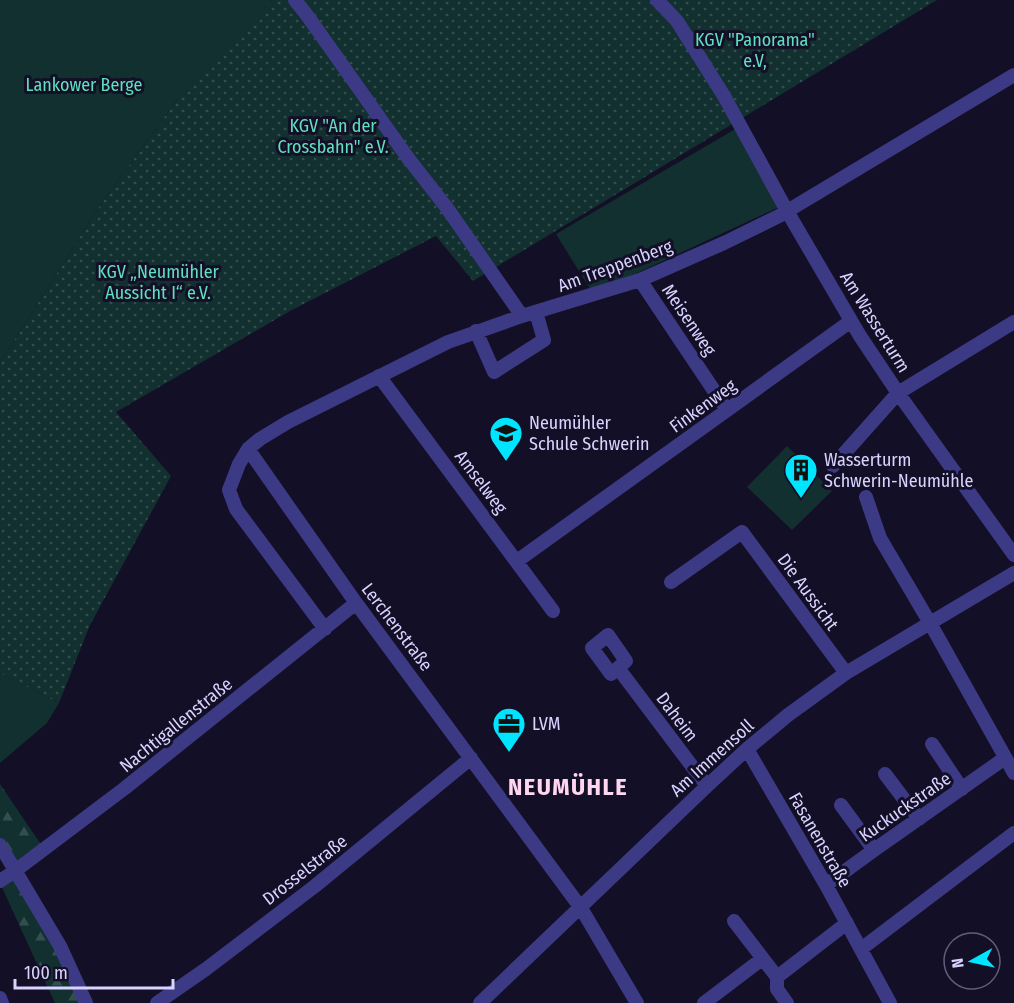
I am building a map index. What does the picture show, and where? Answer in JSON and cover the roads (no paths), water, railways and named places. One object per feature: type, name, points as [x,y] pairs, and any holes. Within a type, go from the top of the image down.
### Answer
[{"type":"street","points":[[295,0],[408,158],[447,208],[522,316]]},
{"type":"street","name":"Am Wasserturm","points":[[657,0],[677,21],[724,96],[851,321],[898,393],[1014,555]]},
{"type":"street","name":"Am Treppenberg","points":[[248,450],[260,439],[288,422],[448,342],[522,316],[640,280],[724,243],[787,211],[1014,75]]},
{"type":"street","name":"Meisenweg","points":[[640,280],[727,410]]},
{"type":"street","points":[[476,331],[494,372],[544,340],[536,312]]},
{"type":"street","name":"Finkenweg","points":[[517,561],[851,321]]},
{"type":"street","points":[[833,466],[898,393],[1014,322]]},
{"type":"street","name":"Amselweg","points":[[379,376],[553,610]]},
{"type":"street","points":[[248,450],[238,464],[229,490],[236,509],[325,629]]},
{"type":"street","name":"Lerchenstraße","points":[[248,450],[356,603],[581,908],[637,1003]]},
{"type":"street","points":[[866,497],[880,538],[1014,773]]},
{"type":"street","name":"Die Aussicht","points":[[671,582],[742,532],[846,673]]},
{"type":"street","name":"Am Immensoll","points":[[480,1003],[707,786],[788,715],[846,673],[1014,573]]},
{"type":"street","name":"Nachtigallenstraße","points":[[0,881],[125,788],[356,603]]},
{"type":"street","name":"Daheim","points":[[618,668],[707,786]]},
{"type":"street","points":[[932,744],[962,789]]},
{"type":"street","name":"Fasanenstraße","points":[[747,749],[826,885],[890,1003]]},
{"type":"street","name":"Drosselstraße","points":[[157,1003],[206,969],[315,886],[471,758]]},
{"type":"street","name":"Kuckuckstraße","points":[[826,885],[1005,758]]},
{"type":"street","points":[[885,774],[918,819]]},
{"type":"street","points":[[841,805],[874,850]]},
{"type":"street","points":[[861,949],[1014,833]]},
{"type":"street","points":[[0,845],[60,946],[86,1003]]},
{"type":"street","points":[[734,921],[777,978],[777,989],[787,1003]]},
{"type":"street","points":[[777,978],[847,923]]},
{"type":"street","points":[[704,1003],[762,959]]},
{"type":"street","points":[[0,998],[2,1003]]},
{"type":"place","name":"Neumühler Schule Schwerin","points":[[506,462]]},
{"type":"place","name":"Wasserturm Schwerin-Neumühle","points":[[801,499]]},
{"type":"place","name":"LVM","points":[[509,753]]},
{"type":"district","name":"NEUMÜHLE","points":[[568,787]]},
{"type":"park label","name":"KGV \"Panorama\" e.V,","points":[[755,50]]},
{"type":"park label","name":"Lankower Berge","points":[[84,85]]},
{"type":"park label","name":"KGV \"An der Crossbahn\" e.V.","points":[[333,136]]},
{"type":"park label","name":"KGV „Neumühler Aussicht I“ e.V.","points":[[158,282]]}]
